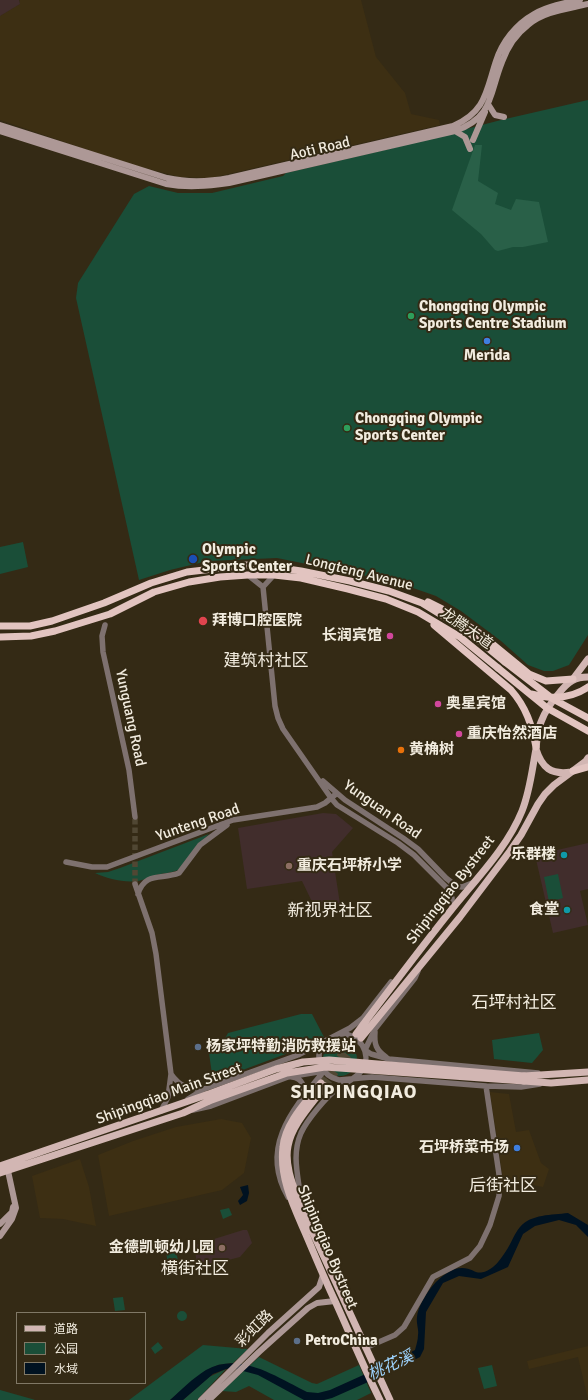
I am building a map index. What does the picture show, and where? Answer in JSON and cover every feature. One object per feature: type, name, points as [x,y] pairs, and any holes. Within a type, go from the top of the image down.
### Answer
[{"type":"highway","points":[[247,565],[274,563],[302,567],[390,587],[422,598],[444,610],[479,633],[534,676],[546,681],[573,679]]},
{"type":"highway","name":"Longteng Avenue","points":[[0,626],[30,626],[52,621],[104,604],[150,583],[187,572],[247,565],[301,571],[389,591],[422,603],[466,630],[553,699],[588,718]]},
{"type":"highway","name":"Longteng Avenue","points":[[0,637],[31,636],[55,631],[110,614],[154,592],[190,582],[220,577],[248,575],[274,575],[301,578],[386,599],[418,612]]},
{"type":"highway","points":[[418,612],[511,690],[520,700],[526,711],[536,747]]},
{"type":"highway","name":"龙腾大道","points":[[418,612],[460,637],[529,693]]},
{"type":"highway","points":[[529,693],[542,697],[562,697],[575,694],[588,686]]},
{"type":"highway","points":[[529,693],[547,708],[588,730]]},
{"type":"highway","points":[[573,771],[588,767]]},
{"type":"main road","name":"Aoti Road","points":[[0,125],[173,180],[200,182],[236,176],[453,126],[462,122],[474,112],[484,100],[500,50],[514,30],[525,20],[543,9],[580,0]]},
{"type":"main road","name":"Aoti Road","points":[[0,131],[166,184],[195,187],[229,183],[455,131],[465,127],[475,121],[488,104],[502,62],[518,34],[528,24],[546,15],[588,4]]},
{"type":"main road","points":[[488,104],[495,115],[504,117]]},
{"type":"main road","points":[[473,140],[488,104]]},
{"type":"main road","points":[[455,131],[465,137],[470,149]]},
{"type":"main road","name":"Shipingqiao Bystreet","points":[[588,659],[573,679],[551,702],[540,724],[529,790],[522,812],[513,830],[476,881],[452,909],[416,956],[358,1036],[460,917],[510,851],[545,794],[588,758]]},
{"type":"main road","points":[[573,679],[582,677],[588,678]]},
{"type":"main road","points":[[536,747],[539,759],[545,767],[553,772],[563,773],[573,771]]},
{"type":"main road","name":"Shipingqiao Main Street","points":[[0,1166],[206,1095],[287,1073],[325,1067],[524,1079],[588,1080]]},
{"type":"main road","name":"Shipingqiao Main Street","points":[[551,1079],[588,1072]]},
{"type":"main road","name":"Shipingqiao Bystreet","points":[[323,1084],[288,1130],[283,1146],[283,1166],[286,1185],[390,1400]]},
{"type":"main road","name":"Shipingqiao Main Street","points":[[4,1172],[183,1113],[206,1095]]},
{"type":"main road","points":[[0,1224],[12,1212],[13,1204],[4,1172]]},
{"type":"main road","points":[[0,1236],[12,1219],[16,1208],[4,1172]]},
{"type":"main road","name":"Shipingqiao Bystreet","points":[[298,1208],[323,1275],[365,1370],[380,1400]]},
{"type":"main road","name":"彩虹路","points":[[209,1400],[226,1379],[268,1334],[319,1287],[323,1275]]},
{"type":"main road","points":[[311,1294],[317,1295],[319,1298],[316,1303]]},
{"type":"main road","points":[[316,1303],[335,1301]]},
{"type":"main road","name":"彩虹路","points":[[201,1400],[259,1352],[308,1308],[316,1303]]},
{"type":"main road","points":[[268,1334],[270,1338],[274,1338]]},
{"type":"street","points":[[248,575],[263,587],[274,575]]},
{"type":"street","name":"Yunguan Road","points":[[263,587],[275,706],[283,729],[337,806],[398,843],[414,855],[449,890]]},
{"type":"street","name":"Yunguang Road","points":[[110,614],[106,618],[102,636],[103,652],[129,770],[135,816]]},
{"type":"street","points":[[95,619],[101,621],[105,625]]},
{"type":"street","name":"Yunguan Road","points":[[314,773],[336,794],[418,849],[446,878],[456,886]]},
{"type":"street","name":"Yunteng Road","points":[[66,862],[92,867],[107,866],[233,820],[317,807],[336,794]]},
{"type":"street","points":[[138,895],[140,887],[150,878],[180,873],[200,845],[233,820]]},
{"type":"street","points":[[452,909],[452,898],[449,890],[454,890],[456,886],[462,887],[476,881]]},
{"type":"street","points":[[135,884],[152,933],[156,954],[171,1074],[170,1090],[161,1111]]},
{"type":"street","points":[[171,1074],[178,1084],[195,1089],[206,1095],[298,1055],[336,1036],[363,1018],[400,970],[416,956]]},
{"type":"street","points":[[365,1050],[375,1030],[415,978],[422,962]]},
{"type":"street","points":[[375,1030],[374,1040],[376,1046],[380,1052],[389,1059]]},
{"type":"street","points":[[298,1208],[299,1181],[295,1151],[301,1132],[325,1100],[358,1074],[364,1066],[366,1055],[360,1042],[351,1035],[346,1034],[336,1036]]},
{"type":"street","points":[[327,1041],[319,1054],[320,1064],[324,1072],[334,1079],[339,1080],[372,1077],[486,1086],[521,1087],[551,1079]]},
{"type":"street","points":[[365,1050],[371,1054],[389,1059],[522,1071],[551,1079]]},
{"type":"street","points":[[183,1113],[210,1106],[288,1077],[324,1072]]},
{"type":"street","points":[[298,1208],[284,1190],[278,1167],[277,1155],[280,1137],[287,1120],[303,1097],[324,1072]]},
{"type":"street","points":[[288,1077],[297,1078],[301,1081],[304,1089],[303,1097]]},
{"type":"street","points":[[170,1090],[175,1091],[178,1084]]},
{"type":"street","points":[[365,1348],[395,1335],[404,1327],[433,1277],[470,1258],[480,1246],[490,1225],[499,1196],[500,1180],[486,1086]]},
{"type":"shaded area","points":[[0,0],[19,0],[20,4],[0,16]]},
{"type":"shaded area","points":[[20,0],[361,0],[376,57],[405,93],[411,114],[439,120],[440,125],[211,178],[180,177],[129,164],[0,120],[0,16],[20,4]]},
{"type":"shaded area","name":"重庆石坪桥小学","points":[[323,813],[336,814],[353,828],[332,852],[340,904],[315,908],[302,881],[247,889],[238,828]]},
{"type":"shaded area","points":[[588,843],[588,889],[580,891],[588,925],[553,933],[535,855]]},
{"type":"shaded area","name":"石坪桥菜市场","points":[[490,1092],[509,1094],[516,1132],[529,1130],[541,1163],[549,1169],[543,1187],[503,1179]]},
{"type":"shaded area","points":[[221,1119],[242,1123],[251,1138],[244,1173],[222,1190],[109,1216],[98,1155],[133,1141],[176,1127]]},
{"type":"shaded area","points":[[80,1159],[89,1187],[96,1226],[63,1219],[40,1218],[32,1176]]},
{"type":"shaded area","name":"金德凯顿幼儿园","points":[[247,1230],[252,1243],[240,1257],[201,1267],[197,1265],[195,1246]]},
{"type":"shaded area","points":[[588,1346],[588,1399],[578,1357],[529,1369],[527,1361]]},
{"type":"green space","name":"Chongqing Olympic Sports Center","points":[[588,100],[588,635],[569,665],[553,671],[544,671],[528,665],[501,641],[461,611],[436,596],[396,582],[277,558],[208,561],[170,570],[139,580],[76,298],[78,283],[134,194],[149,186],[178,193],[212,193],[283,176],[286,173]]},
{"type":"green space","points":[[475,145],[482,145],[478,181],[498,193],[495,204],[511,210],[516,199],[539,202],[548,242],[523,247],[513,247],[498,251],[495,250],[481,234],[452,210]]},
{"type":"green space","points":[[23,542],[28,567],[0,574],[0,547]]},
{"type":"green space","points":[[209,834],[178,870],[154,875],[136,881],[112,879],[95,873],[108,872],[120,868]]},
{"type":"green space","points":[[558,874],[563,898],[549,902],[544,877]]},
{"type":"green space","points":[[301,1014],[312,1014],[324,1037],[310,1045],[213,1081],[209,1053],[218,1051],[228,1033]]},
{"type":"green space","points":[[539,1033],[543,1050],[532,1063],[494,1059],[492,1040]]},
{"type":"green space","points":[[340,1042],[352,1047],[357,1059],[352,1071],[340,1076],[328,1071],[323,1059],[328,1047]]},
{"type":"green space","points":[[229,1208],[232,1215],[223,1219],[220,1210]]},
{"type":"green space","points":[[176,1250],[178,1261],[168,1263],[166,1253]]},
{"type":"green space","points":[[123,1297],[125,1310],[115,1311],[113,1298]]},
{"type":"green space","points":[[180,1311],[184,1311],[187,1316],[184,1321],[180,1321],[177,1318],[177,1314]]},
{"type":"green space","points":[[158,1342],[163,1348],[155,1354],[151,1348]]},
{"type":"green space","points":[[203,1345],[248,1349],[233,1363],[218,1365],[205,1371],[170,1400],[129,1400]]},
{"type":"green space","points":[[259,1357],[312,1383],[317,1384],[359,1365],[371,1393],[357,1400],[274,1400],[249,1386],[236,1392],[222,1391]]},
{"type":"green space","points":[[492,1365],[497,1386],[484,1389],[478,1368]]},
{"type":"green space","points":[[226,1369],[197,1400],[183,1400],[209,1377]]},
{"type":"green space","points":[[0,1390],[32,1399],[35,1400],[0,1400]]},
{"type":"water","points":[[248,1185],[249,1193],[247,1201],[240,1205],[238,1201],[243,1195],[240,1187]]},
{"type":"water","name":"桃花溪","points":[[568,1213],[588,1225],[588,1237],[576,1225],[559,1220],[535,1226],[523,1234],[508,1267],[481,1279],[459,1276],[443,1283],[426,1312],[424,1349],[420,1357],[384,1375],[332,1398],[324,1400],[304,1400],[258,1375],[232,1368],[213,1374],[183,1400],[170,1400],[201,1373],[219,1365],[232,1363],[258,1368],[307,1392],[318,1393],[330,1390],[381,1367],[415,1350],[418,1337],[417,1319],[422,1302],[433,1286],[447,1273],[454,1269],[462,1268],[467,1268],[479,1273],[483,1272],[493,1267],[500,1260],[520,1227],[525,1223],[536,1217]]},
{"type":"tunnel","points":[[135,817],[135,884]]},
{"type":"tunnel","points":[[321,1083],[356,1034]]},
{"type":"tunnel","points":[[325,1086],[361,1038]]},
{"type":"place","name":"Chongqing Olympic Sports Centre Stadium","points":[[411,316]]},
{"type":"place","name":"Merida","points":[[487,341]]},
{"type":"place","name":"Chongqing Olympic Sports Center","points":[[347,428]]},
{"type":"place","name":"Olympic Sports Center","points":[[193,559]]},
{"type":"place","name":"拜博口腔医院","points":[[203,621]]},
{"type":"place","name":"长润宾馆","points":[[390,636]]},
{"type":"place","name":"奥星宾馆","points":[[438,704]]},
{"type":"place","name":"重庆怡然酒店","points":[[459,734]]},
{"type":"place","name":"黄桷树","points":[[401,750]]},
{"type":"place","name":"乐群楼","points":[[564,855]]},
{"type":"place","name":"重庆石坪桥小学","points":[[289,866]]},
{"type":"place","name":"食堂","points":[[567,910]]},
{"type":"place","name":"杨家坪特勤消防救援站","points":[[198,1047]]},
{"type":"place","name":"石坪桥菜市场","points":[[517,1148]]},
{"type":"place","name":"金德凯顿幼儿园","points":[[222,1248]]},
{"type":"place","name":"PetroChina","points":[[297,1341]]},
{"type":"district","name":"建筑村社区","points":[[266,662]]},
{"type":"district","name":"新视界社区","points":[[330,912]]},
{"type":"district","name":"石坪村社区","points":[[514,1004]]},
{"type":"district","name":"SHIPINGQIAO","points":[[354,1093]]},
{"type":"district","name":"后街社区","points":[[503,1187]]},
{"type":"district","name":"横街社区","points":[[195,1270]]}]
